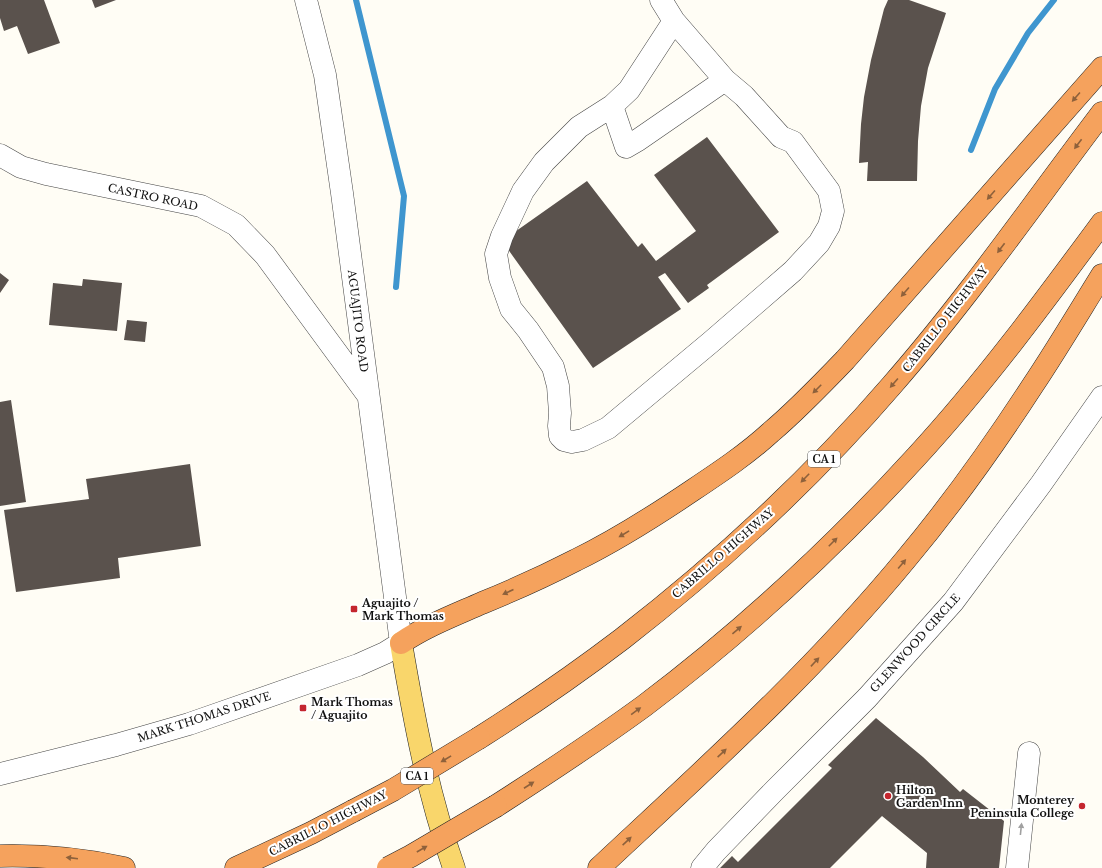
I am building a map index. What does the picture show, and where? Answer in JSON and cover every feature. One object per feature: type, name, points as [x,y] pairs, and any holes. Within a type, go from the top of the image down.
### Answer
[{"type":"highway","points":[[401,643],[437,622],[536,580],[578,560],[618,538],[703,483],[762,440],[800,406],[845,360],[1102,68]]},
{"type":"highway","name":"CABRILLO HIGHWAY","points":[[236,868],[353,812],[393,790],[479,738],[549,691],[623,638],[728,551],[795,488],[860,421],[921,352],[1102,113]]},
{"type":"highway","points":[[388,868],[496,806],[565,761],[644,706],[726,639],[785,588],[819,557],[879,496],[916,457],[977,387],[1030,320],[1102,224]]},
{"type":"highway","points":[[599,868],[788,690],[835,640],[906,559],[995,442],[1034,384],[1102,275]]},
{"type":"highway","points":[[0,856],[36,856],[81,859],[124,868]]},
{"type":"main road","points":[[401,643],[427,779],[441,830],[454,868]]},
{"type":"street","name":"AGUAJITO ROAD","points":[[306,0],[325,75],[342,193],[401,643]]},
{"type":"street","points":[[661,0],[674,21],[725,80],[744,96],[781,137],[792,142],[829,191],[834,211],[829,226],[819,242],[794,271],[711,342],[608,428],[583,440],[572,442],[564,440],[560,436],[558,386],[553,366],[528,330],[511,309],[500,278],[496,254],[502,236],[523,191],[544,162],[579,127],[612,106],[629,90],[674,21]]},
{"type":"street","points":[[612,106],[626,147],[725,80]]},
{"type":"street","name":"CASTRO ROAD","points":[[0,155],[21,167],[46,174],[201,206],[236,225],[265,255],[368,395]]},
{"type":"street","name":"GLENWOOD CIRCLE","points":[[702,868],[775,790],[872,692],[953,602],[1041,484],[1102,398]]},
{"type":"street","name":"MARK THOMAS DRIVE","points":[[0,774],[116,745],[189,724],[358,665],[385,653],[401,643]]},
{"type":"street","points":[[1017,868],[1029,753]]},
{"type":"building","points":[[0,0],[44,0],[60,43],[28,54],[17,26],[4,31],[0,18]]},
{"type":"building","points":[[92,0],[116,0],[95,8]]},
{"type":"building","points":[[888,0],[909,0],[946,13],[928,68],[921,106],[917,181],[867,181],[868,162],[859,163],[864,97],[871,60],[884,9]]},
{"type":"building","points":[[707,137],[779,232],[707,285],[709,288],[688,303],[665,273],[658,277],[681,309],[593,368],[502,241],[587,181],[638,247],[642,243],[656,261],[696,231],[654,175]]},
{"type":"building","points":[[0,273],[9,280],[0,293]]},
{"type":"building","points":[[83,279],[122,283],[117,331],[49,325],[53,283],[82,286]]},
{"type":"building","points":[[127,320],[147,322],[145,342],[124,340]]},
{"type":"building","points":[[11,400],[26,502],[0,506],[0,402]]},
{"type":"building","points":[[190,464],[201,546],[118,558],[120,578],[16,592],[4,510],[89,499],[86,479]]},
{"type":"building","name":"Hilton Garden Inn","points":[[876,718],[923,757],[960,792],[963,789],[1004,821],[999,868],[926,868],[927,853],[882,816],[830,868],[720,868],[732,856],[738,862],[832,768],[828,765]]},
{"type":"waterway","points":[[356,0],[404,196],[396,287]]},
{"type":"waterway","points":[[971,150],[995,89],[1028,33],[1054,0]]},
{"type":"place","name":"Aguajito / Mark Thomas","points":[[354,609]]},
{"type":"place","name":"Mark Thomas / Aguajito","points":[[303,708]]},
{"type":"place","name":"Hilton Garden Inn","points":[[888,796]]},
{"type":"place","name":"Monterey Peninsula College","points":[[1082,806]]}]
